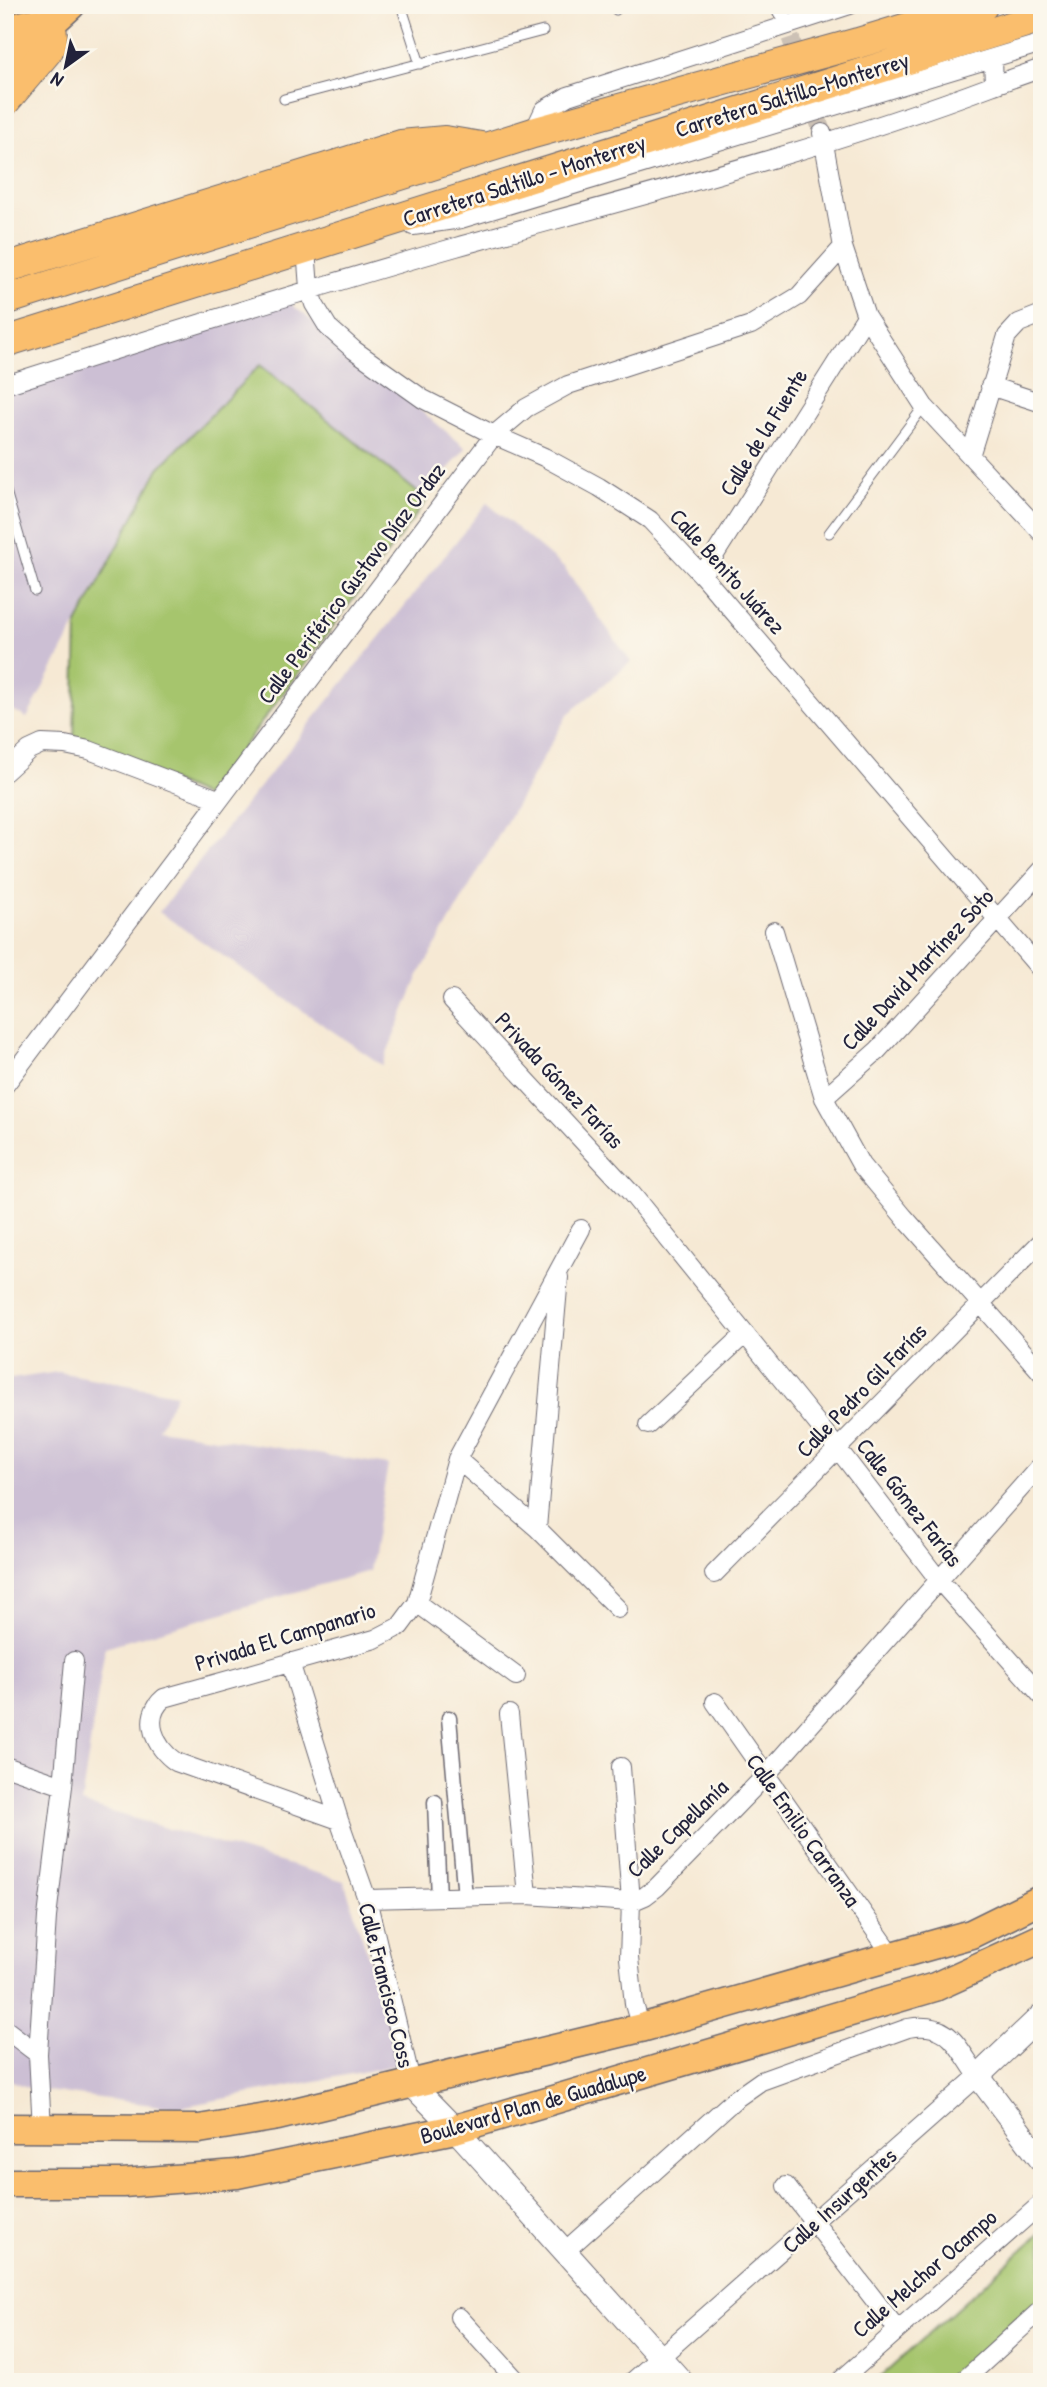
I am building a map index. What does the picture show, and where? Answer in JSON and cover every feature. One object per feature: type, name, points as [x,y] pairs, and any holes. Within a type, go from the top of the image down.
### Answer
[{"type":"highway","name":"Carretera Saltillo - Monterrey","points":[[5,300],[533,133],[858,43],[983,5]]},
{"type":"highway","name":"Carretera Saltillo - Monterrey","points":[[5,342],[1042,17]]},
{"type":"highway","points":[[5,35],[17,27],[44,19],[51,33],[48,50],[5,102]]},
{"type":"highway","points":[[5,268],[401,145],[445,141],[488,148]]},
{"type":"main road","points":[[5,75],[44,19],[71,5]]},
{"type":"main road","name":"Boulevard Plan de Guadalupe","points":[[5,2128],[199,2129],[278,2116],[641,2028],[971,1934],[1042,1899]]},
{"type":"main road","name":"Boulevard Plan de Guadalupe","points":[[5,2183],[123,2183],[237,2174],[454,2129],[935,1987],[1042,1938]]},
{"type":"street","points":[[533,133],[544,110],[568,96],[850,5]]},
{"type":"street","name":"Carretera Saltillo-Monterrey","points":[[351,235],[461,219],[1042,43]]},
{"type":"street","points":[[993,59],[994,85]]},
{"type":"street","points":[[5,385],[309,288],[823,137],[920,113],[1042,68]]},
{"type":"street","points":[[823,137],[843,247],[866,316],[924,406],[1042,533]]},
{"type":"street","name":"Calle Periférico Gustavo Díaz Ordaz","points":[[5,1085],[494,435],[526,408],[568,385],[751,324],[799,296],[843,247]]},
{"type":"street","name":"Calle Benito Juárez","points":[[306,249],[309,288],[314,304],[328,327],[354,351],[423,399],[544,457],[599,487],[650,520],[702,575],[1042,971]]},
{"type":"street","points":[[970,456],[990,386],[1011,329],[1042,314]]},
{"type":"street","name":"Calle de la Fuente","points":[[702,575],[866,316]]},
{"type":"street","points":[[990,386],[1042,403]]},
{"type":"street","points":[[5,772],[29,750],[42,744],[55,744],[89,750],[218,799]]},
{"type":"street","name":"Calle David Martínez Soto","points":[[824,1098],[887,1040],[1042,870]]},
{"type":"street","points":[[774,931],[824,1098],[861,1165],[1042,1373]]},
{"type":"street","name":"Privada Gómez Farías","points":[[452,1000],[631,1192]]},
{"type":"street","name":"Calle Gómez Farías","points":[[631,1192],[838,1449],[938,1579],[1042,1696]]},
{"type":"street","name":"Privada El Campanario","points":[[339,1820],[177,1762],[163,1753],[156,1740],[152,1722],[155,1705],[164,1698],[375,1639],[400,1626],[417,1604],[457,1459],[581,1229]]},
{"type":"street","name":"Calle Pedro Gil Farías","points":[[714,1574],[1042,1241]]},
{"type":"street","points":[[537,1528],[559,1269]]},
{"type":"street","points":[[648,1425],[745,1334]]},
{"type":"street","points":[[457,1459],[537,1528],[618,1609]]},
{"type":"street","name":"Calle Capellanía","points":[[367,1899],[527,1895],[631,1902],[645,1896],[657,1887],[765,1776],[1042,1464]]},
{"type":"street","points":[[417,1604],[516,1676]]},
{"type":"street","points":[[41,2129],[38,2054],[47,1917],[63,1786],[74,1661]]},
{"type":"street","name":"Calle Francisco Coss","points":[[290,1662],[339,1820],[367,1899],[412,2085],[682,2382]]},
{"type":"street","name":"Calle Emilio Carranza","points":[[715,1702],[893,1956]]},
{"type":"street","points":[[509,1714],[527,1895]]},
{"type":"street","points":[[449,1718],[465,1897]]},
{"type":"street","points":[[5,1766],[63,1786]]},
{"type":"street","points":[[621,1766],[631,1902],[629,1958],[634,2004],[641,2028]]},
{"type":"street","points":[[435,1802],[439,1898]]},
{"type":"street","name":"Calle Insurgentes","points":[[632,2382],[978,2076],[1042,2015]]},
{"type":"street","points":[[564,2252],[734,2100],[761,2081],[923,2025],[935,2026],[947,2033],[1042,2161]]},
{"type":"street","points":[[5,2029],[38,2054]]},
{"type":"street","points":[[786,2186],[897,2329]]},
{"type":"street","name":"Calle Melchor Ocampo","points":[[839,2382],[1042,2203]]},
{"type":"street","points":[[962,2382],[1042,2309]]},
{"type":"street","points":[[459,2317],[518,2382]]},
{"type":"lane","points":[[401,5],[420,64]]},
{"type":"lane","points":[[284,99],[542,31]]},
{"type":"lane","points":[[829,533],[924,406]]},
{"type":"lane","points":[[5,488],[35,591]]},
{"type":"shaded area","points":[[278,293],[466,448],[423,499],[260,366],[158,468],[27,718],[5,706],[5,388]]},
{"type":"shaded area","points":[[487,503],[564,568],[631,662],[568,714],[419,975],[382,1065],[159,912]]},
{"type":"shaded area","points":[[58,1372],[176,1394],[158,1429],[388,1465],[369,1571],[105,1647],[81,1803],[344,1881],[403,2064],[175,2108],[32,2089],[5,2078],[5,1380]]},
{"type":"green space","points":[[260,365],[427,500],[206,797],[74,737],[77,624],[159,468]]},
{"type":"green space","points":[[1042,2232],[1042,2301],[952,2382],[875,2382]]},
{"type":"tunnel","points":[[782,12],[822,132]]}]
